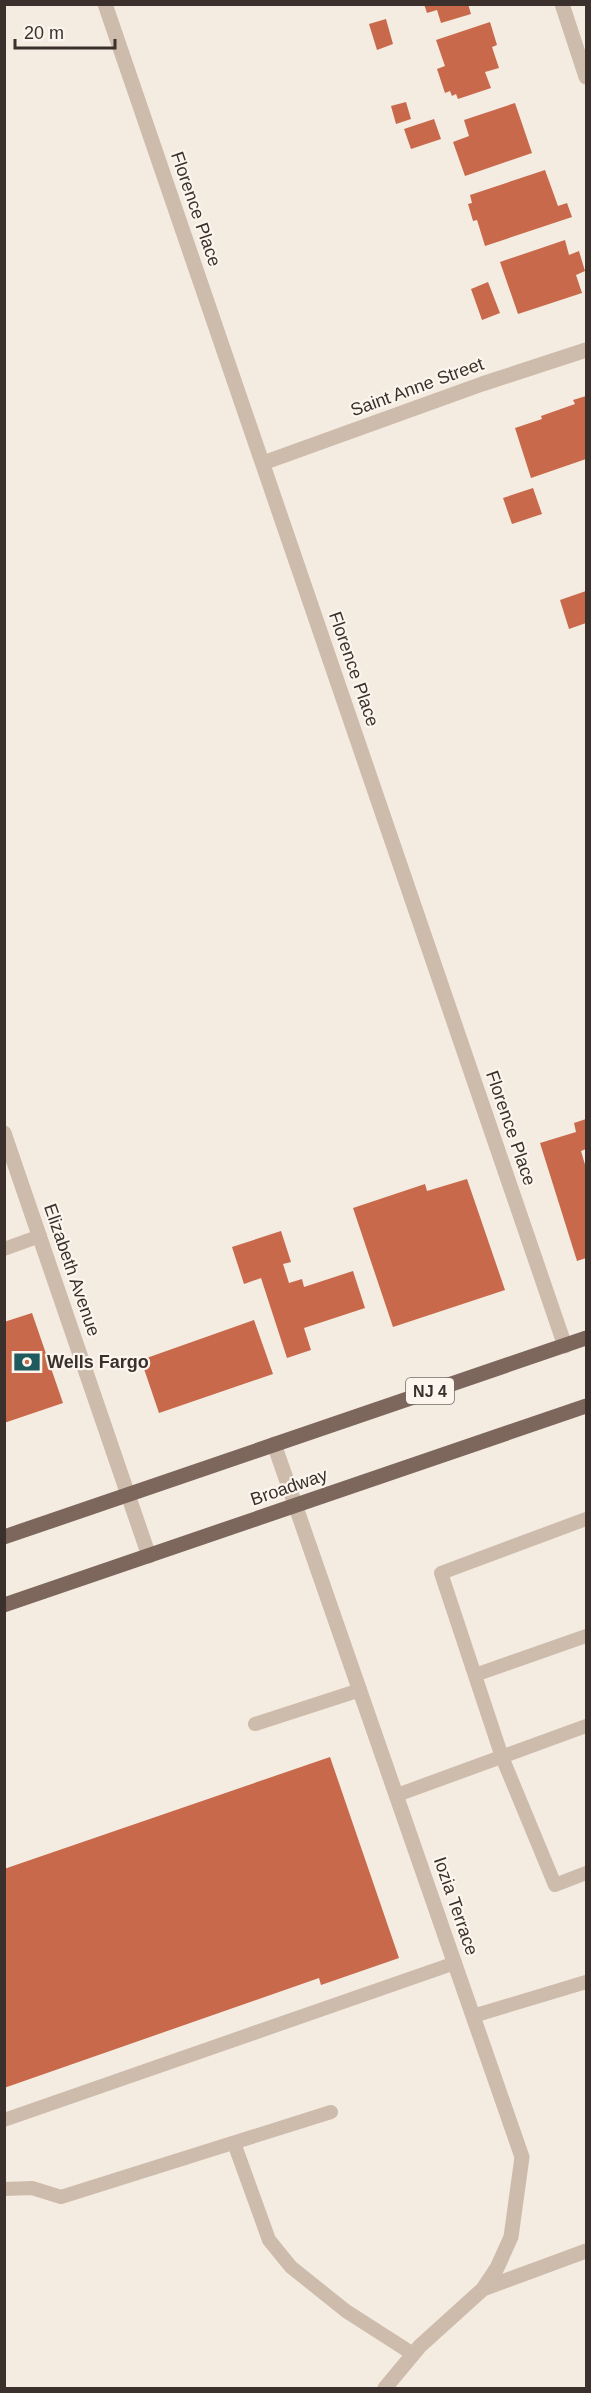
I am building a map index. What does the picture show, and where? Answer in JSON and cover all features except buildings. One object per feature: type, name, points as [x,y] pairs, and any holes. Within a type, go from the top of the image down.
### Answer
[{"type":"main road","name":"NJ 4","points":[[4,1537],[586,1338]]},
{"type":"main road","name":"Broadway","points":[[4,1605],[586,1406]]},
{"type":"street","name":"Florence Place","points":[[105,4],[565,1346]]},
{"type":"street","points":[[562,4],[586,77]]},
{"type":"street","name":"Saint Anne Street","points":[[263,463],[482,384],[586,350]]},
{"type":"street","name":"Elizabeth Avenue","points":[[4,1133],[149,1556]]},
{"type":"street","name":"Iozia Terrace","points":[[274,1444],[522,2157],[511,2237],[497,2268],[483,2289],[413,2354],[385,2388]]},
{"type":"street","points":[[483,2289],[586,2251]]},
{"type":"lane","points":[[4,1249],[40,1236]]},
{"type":"lane","points":[[586,1519],[441,1574],[502,1757],[555,1885],[586,1873]]},
{"type":"lane","points":[[475,1675],[586,1636]]},
{"type":"lane","points":[[255,1724],[360,1690]]},
{"type":"lane","points":[[397,1795],[586,1726]]},
{"type":"lane","points":[[4,2120],[455,1963]]},
{"type":"lane","points":[[473,2016],[586,1982]]},
{"type":"lane","points":[[4,2189],[32,2188],[61,2198],[331,2112]]},
{"type":"lane","points":[[234,2143],[268,2240],[291,2267],[346,2312],[413,2354]]},
{"type":"place","name":"Wells Fargo","points":[[27,1362]]}]
